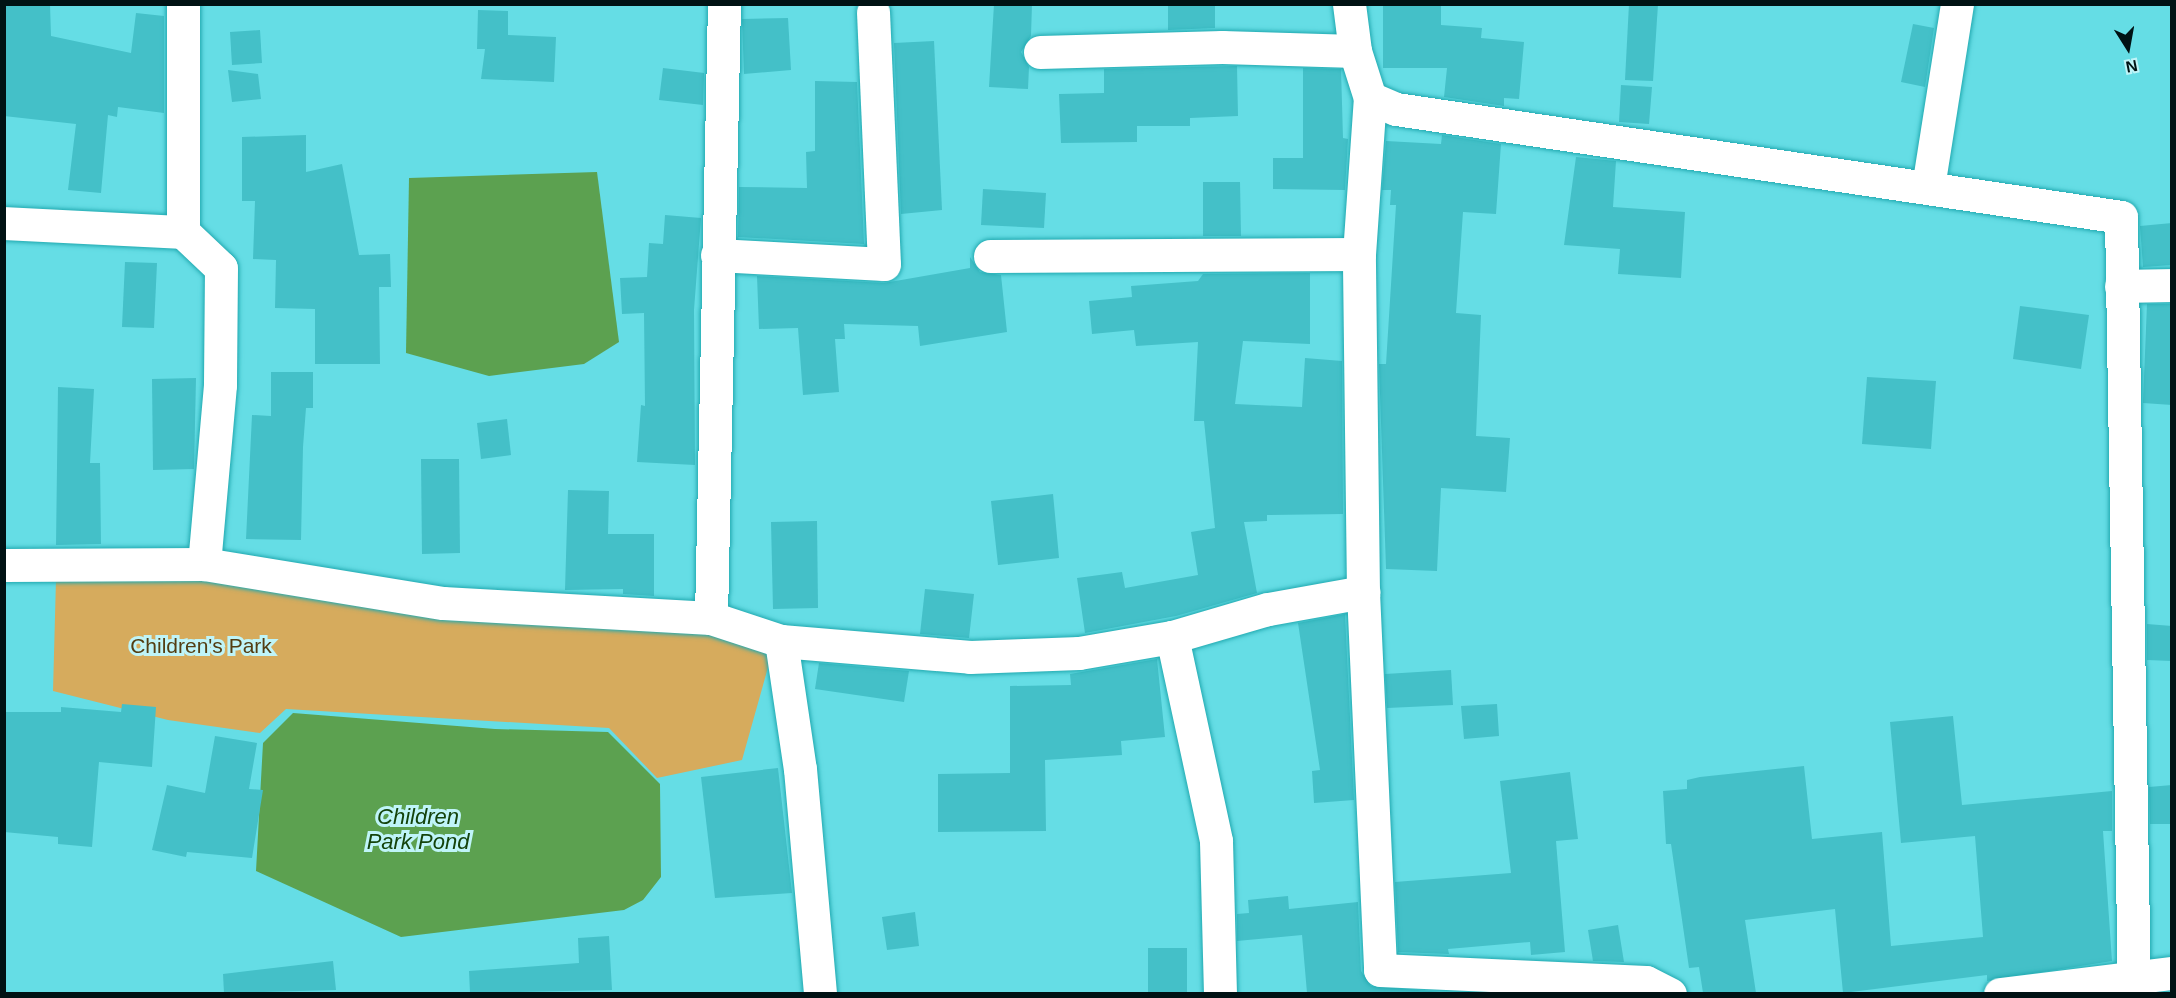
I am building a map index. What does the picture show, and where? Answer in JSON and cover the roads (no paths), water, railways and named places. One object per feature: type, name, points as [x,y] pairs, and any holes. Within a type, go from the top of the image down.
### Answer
[{"type":"street","points":[[183,4],[183,232]]},
{"type":"street","points":[[711,618],[724,4]]},
{"type":"street","points":[[1349,4],[1355,51],[1370,98],[1359,254],[1363,592],[1380,970],[1646,982],[1670,993]]},
{"type":"street","points":[[1928,187],[1957,4]]},
{"type":"street","points":[[717,255],[884,264],[873,12]]},
{"type":"street","points":[[1040,52],[1222,47],[1355,51]]},
{"type":"street","points":[[1370,98],[1396,109],[1928,187],[2121,218],[2132,987]]},
{"type":"street","points":[[4,223],[183,232],[221,268],[220,385],[204,564]]},
{"type":"street","points":[[990,256],[1359,254]]},
{"type":"street","points":[[2121,286],[2172,285]]},
{"type":"street","points":[[4,565],[204,564],[443,603],[711,618],[781,641],[970,657],[1080,652],[1172,637],[1268,609],[1363,592]]},
{"type":"street","points":[[1172,637],[1216,841],[1220,993]]},
{"type":"street","points":[[781,641],[800,769],[820,993]]},
{"type":"street","points":[[2000,993],[2132,987],[2172,973]]},
{"type":"water","points":[[597,172],[619,342],[584,364],[489,376],[406,353],[409,178]]},
{"type":"water","name":"Children Park Pond","points":[[293,713],[495,729],[608,732],[660,784],[661,877],[643,900],[624,910],[401,937],[256,871],[263,743]]},
{"type":"park label","name":"Children's Park","points":[[201,646]]}]
